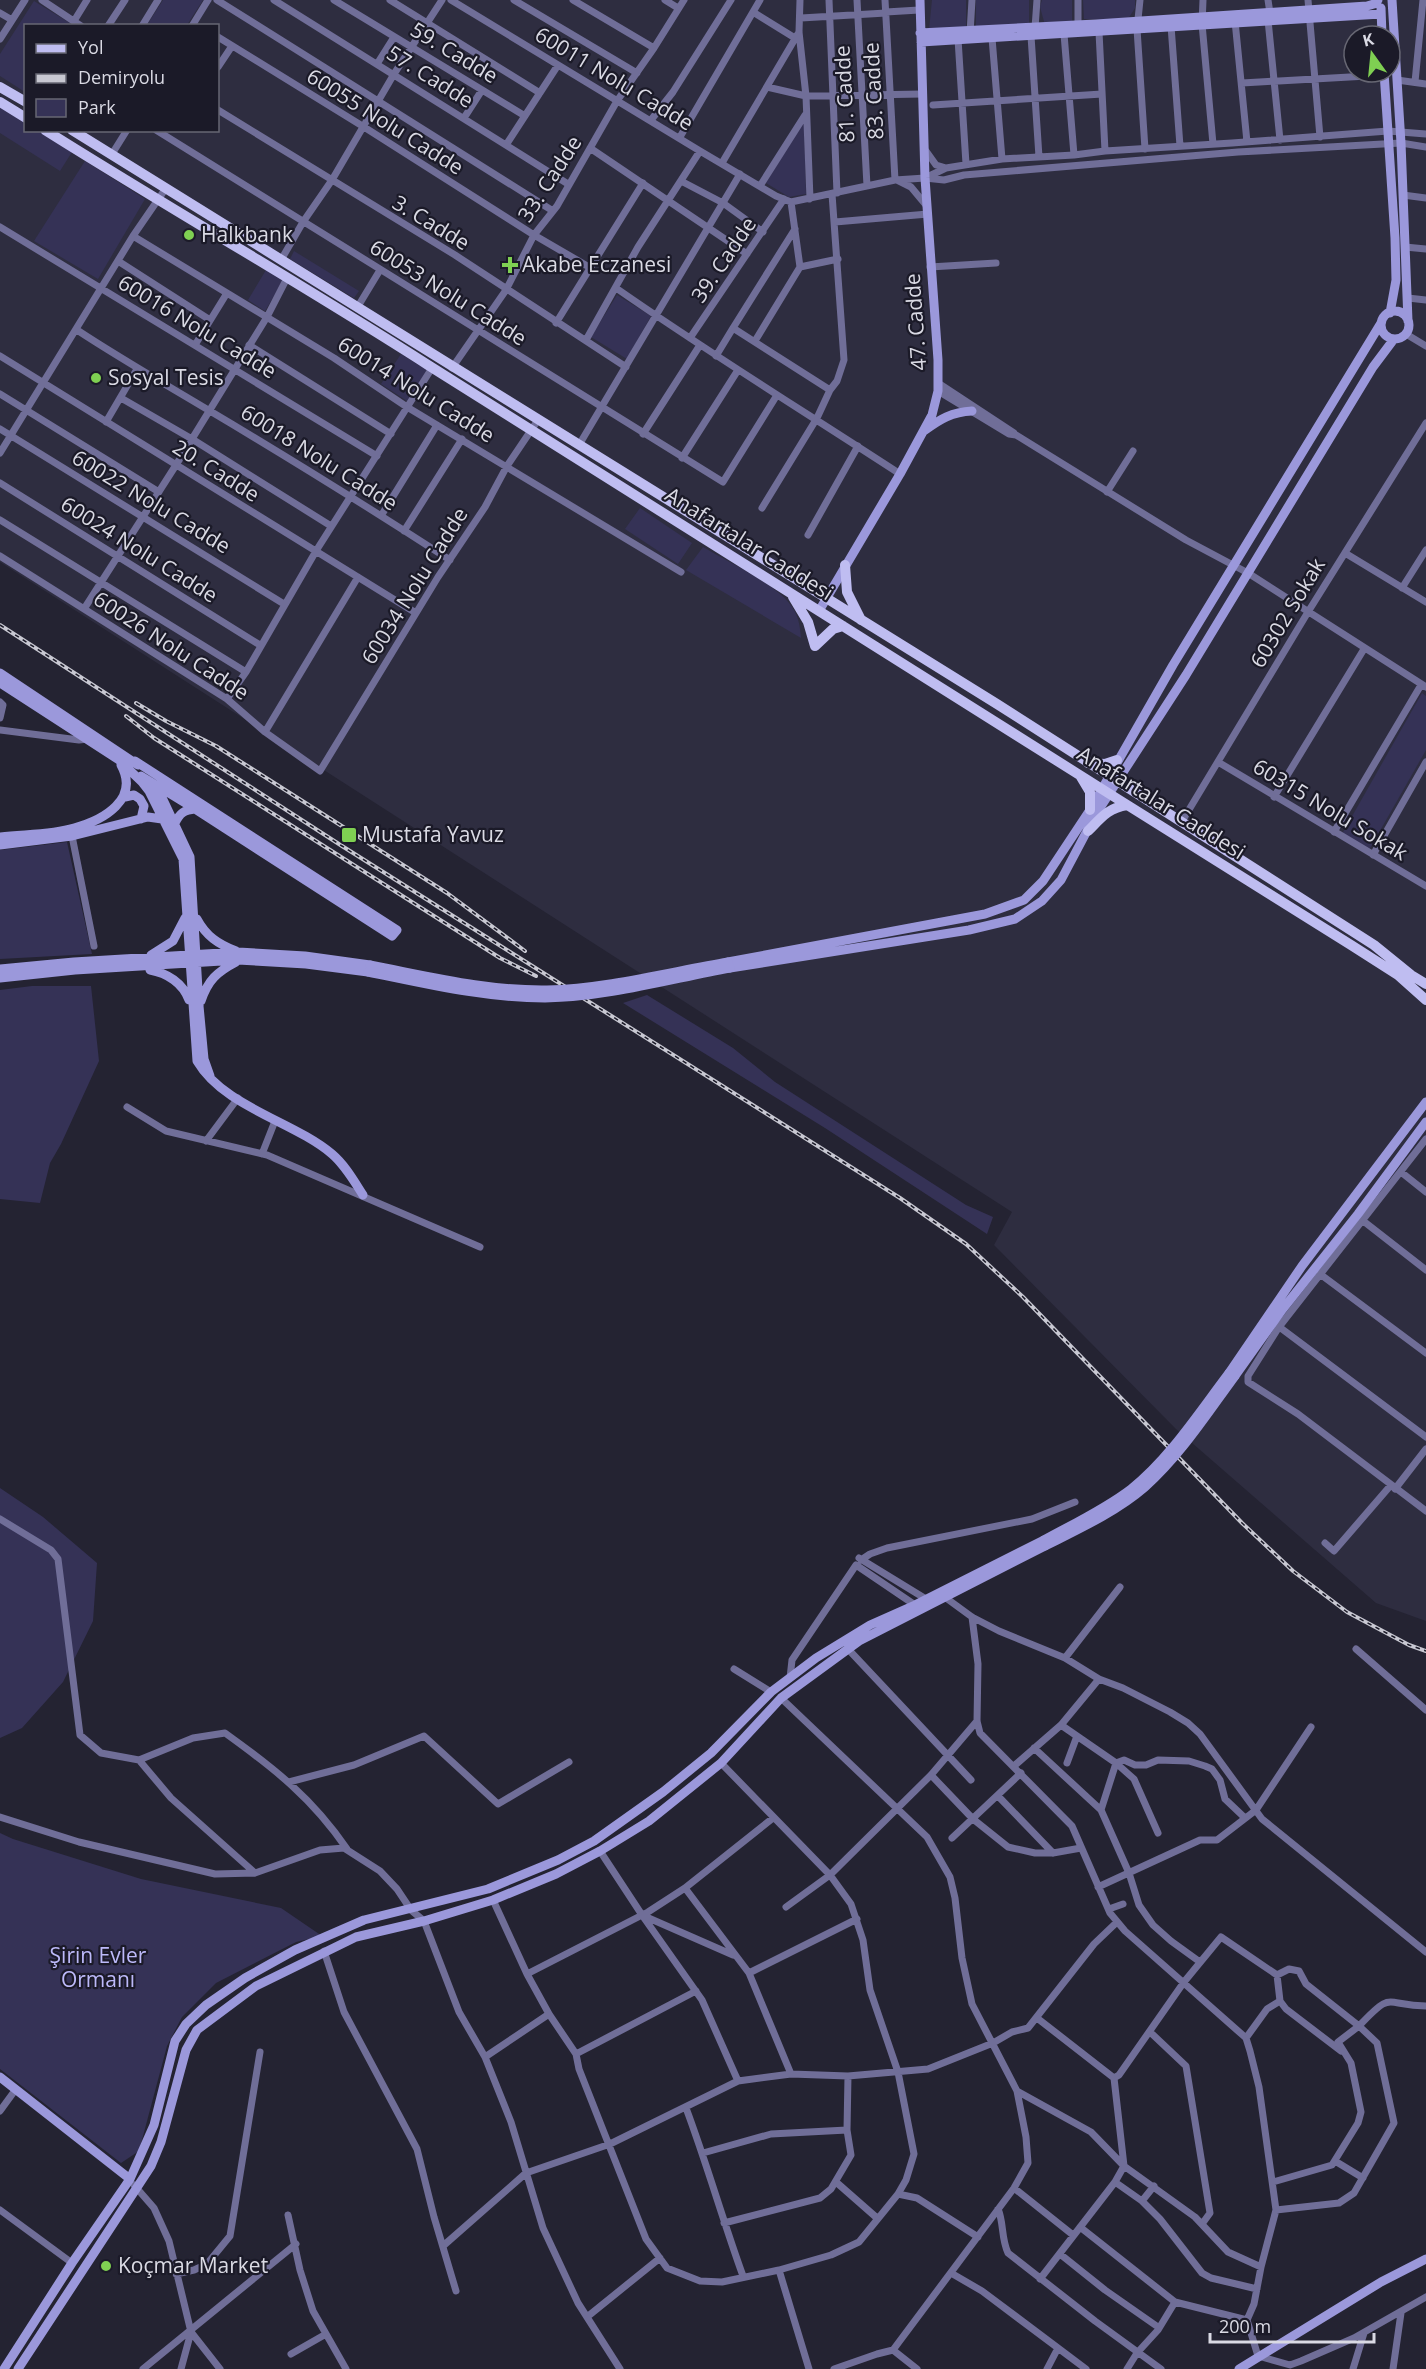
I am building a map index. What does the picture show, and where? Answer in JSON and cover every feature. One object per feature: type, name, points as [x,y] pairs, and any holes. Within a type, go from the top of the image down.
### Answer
[{"type":"main road","points":[[0,87],[24,101]]},
{"type":"main road","points":[[0,102],[24,117]]},
{"type":"main road","name":"Anafartalar Caddesi","points":[[48,132],[432,368],[449,372],[579,445],[861,620],[1374,945],[1411,975],[1426,984]]},
{"type":"main road","name":"Anafartalar Caddesi","points":[[75,132],[357,308],[532,431],[1398,975],[1426,1000]]},
{"type":"main road","points":[[845,565],[847,592],[861,620]]},
{"type":"main road","points":[[792,595],[808,622],[815,646],[833,629],[843,626]]},
{"type":"main road","points":[[1086,763],[1105,764],[1117,760]]},
{"type":"main road","points":[[1077,773],[1087,784],[1090,792],[1090,810]]},
{"type":"main road","points":[[1088,831],[1105,813],[1114,807],[1127,805]]},
{"type":"street","points":[[0,39],[25,0]]},
{"type":"street","points":[[42,0],[77,23],[87,0]]},
{"type":"street","points":[[109,24],[125,0]]},
{"type":"street","points":[[143,24],[158,0]]},
{"type":"street","points":[[196,24],[208,0]]},
{"type":"street","points":[[217,0],[553,211]]},
{"type":"street","name":"57. Cadde","points":[[273,0],[568,184]]},
{"type":"street","name":"59. Cadde","points":[[334,0],[525,116]]},
{"type":"street","points":[[390,0],[540,93]]},
{"type":"street","points":[[281,260],[303,222],[332,180],[394,74],[442,0]]},
{"type":"street","name":"60011 Nolu Cadde","points":[[451,0],[787,201]]},
{"type":"street","points":[[514,0],[637,73]]},
{"type":"street","points":[[573,0],[654,48]]},
{"type":"street","points":[[665,0],[678,8]]},
{"type":"street","name":"33. Cadde","points":[[449,372],[506,290],[534,236],[553,211],[617,101],[684,0]]},
{"type":"street","points":[[651,120],[672,92],[731,0]]},
{"type":"street","points":[[680,138],[760,0]]},
{"type":"street","points":[[722,163],[797,35],[801,18],[800,0]]},
{"type":"street","points":[[762,508],[817,418],[830,390],[837,381],[844,360],[835,222],[829,0]]},
{"type":"street","name":"81. Cadde","points":[[857,0],[867,186]]},
{"type":"street","name":"83. Cadde","points":[[885,0],[896,180]]},
{"type":"street","name":"47. Cadde","points":[[819,611],[932,415],[938,387],[925,178],[920,0]]},
{"type":"street","points":[[970,35],[972,0]]},
{"type":"street","points":[[1036,0],[1033,32],[1039,157]]},
{"type":"street","points":[[1078,0],[1078,29]]},
{"type":"street","points":[[1140,0],[1137,25],[1145,149]]},
{"type":"street","points":[[1203,0],[1213,144]]},
{"type":"street","points":[[1268,0],[1280,140]]},
{"type":"street","points":[[920,38],[958,39],[970,35],[992,38],[1033,32],[1065,33],[1078,29],[1099,32],[1137,25],[1171,26],[1203,21],[1235,21],[1309,9],[1367,6],[1379,0],[1382,24]]},
{"type":"street","points":[[1392,0],[1394,24]]},
{"type":"street","points":[[1415,82],[1422,0]]},
{"type":"street","points":[[1309,9],[1381,14]]},
{"type":"street","points":[[1309,9],[1320,136]]},
{"type":"street","points":[[801,18],[919,10]]},
{"type":"street","points":[[753,12],[797,35]]},
{"type":"street","points":[[0,13],[12,20]]},
{"type":"street","points":[[920,38],[1269,16]]},
{"type":"street","points":[[1235,21],[1247,142]]},
{"type":"street","points":[[1171,26],[1180,146]]},
{"type":"street","points":[[1099,32],[1105,151]]},
{"type":"street","points":[[1065,33],[1074,155]]},
{"type":"street","points":[[797,35],[806,96],[810,199]]},
{"type":"street","points":[[377,64],[394,37]]},
{"type":"street","name":"60055 Nolu Cadde","points":[[219,38],[534,236],[589,267]]},
{"type":"street","points":[[992,38],[1002,159]]},
{"type":"street","points":[[958,39],[966,164]]},
{"type":"street","points":[[219,66],[232,46]]},
{"type":"street","points":[[506,145],[558,65]]},
{"type":"street","points":[[1242,84],[1342,77]]},
{"type":"street","points":[[1402,80],[1426,84]]},
{"type":"street","points":[[1112,779],[1117,760],[1389,313],[1396,280],[1386,84]]},
{"type":"street","points":[[1398,84],[1408,298],[1406,334]]},
{"type":"street","points":[[767,87],[806,96],[923,94]]},
{"type":"street","points":[[464,118],[482,90]]},
{"type":"street","points":[[933,105],[1102,94]]},
{"type":"street","name":"3. Cadde","points":[[219,111],[374,208],[447,250],[626,367]]},
{"type":"street","points":[[760,186],[806,113]]},
{"type":"street","points":[[925,178],[946,168],[1002,159],[1388,131],[1426,134]]},
{"type":"street","points":[[112,154],[126,132]]},
{"type":"street","name":"60053 Nolu Cadde","points":[[159,132],[723,482],[777,395]]},
{"type":"street","points":[[755,341],[800,267],[795,230],[787,201],[810,199],[896,180],[925,178],[944,180],[964,175],[1203,155],[1401,143],[1426,147]]},
{"type":"street","points":[[591,148],[667,202],[747,254]]},
{"type":"street","points":[[586,340],[638,247],[700,151]]},
{"type":"street","points":[[926,151],[936,165],[946,168]]},
{"type":"street","points":[[579,445],[740,174]]},
{"type":"street","points":[[896,180],[910,187],[928,210]]},
{"type":"street","points":[[681,181],[723,202],[763,232]]},
{"type":"street","points":[[556,322],[643,183]]},
{"type":"street","points":[[0,453],[27,411],[42,382],[78,330],[133,236],[166,188]]},
{"type":"street","points":[[1403,195],[1426,198]]},
{"type":"street","name":"39. Cadde","points":[[690,338],[747,254],[787,201]]},
{"type":"street","points":[[835,222],[928,210]]},
{"type":"street","name":"60016 Nolu Cadde","points":[[0,227],[377,456]]},
{"type":"street","points":[[716,356],[795,230]]},
{"type":"street","name":"60014 Nolu Cadde","points":[[133,236],[267,317],[407,407],[681,572]]},
{"type":"street","points":[[1405,247],[1426,249]]},
{"type":"street","points":[[800,267],[838,259]]},
{"type":"street","points":[[118,261],[210,320]]},
{"type":"street","points":[[930,267],[996,263]]},
{"type":"street","points":[[357,308],[380,270]]},
{"type":"street","points":[[84,609],[267,317],[286,278]]},
{"type":"street","points":[[616,288],[699,345],[817,418],[900,474]]},
{"type":"street","points":[[195,345],[227,293]]},
{"type":"street","points":[[1408,298],[1426,300]]},
{"type":"street","points":[[1389,313],[1399,312],[1408,321]]},
{"type":"street","points":[[1381,324],[1383,333],[1394,339]]},
{"type":"street","points":[[733,328],[830,390]]},
{"type":"street","name":"60018 Nolu Cadde","points":[[78,330],[137,369],[350,496],[450,560]]},
{"type":"street","points":[[0,978],[75,970],[135,967],[194,959],[238,956],[305,956],[465,984],[546,990],[969,930],[1015,919],[1042,901],[1061,880],[1088,831],[1112,779],[1186,675],[1373,367],[1394,339],[1406,334]]},
{"type":"street","points":[[1406,334],[1426,346]]},
{"type":"street","points":[[249,345],[391,434]]},
{"type":"street","points":[[643,434],[699,345]]},
{"type":"street","name":"20. Cadde","points":[[0,356],[416,613]]},
{"type":"street","points":[[227,699],[246,672],[331,526],[432,368]]},
{"type":"street","points":[[106,422],[137,369]]},
{"type":"street","points":[[682,458],[738,370]]},
{"type":"street","points":[[938,387],[1009,434],[1016,435],[1186,540],[1248,573],[1424,686],[1334,832]]},
{"type":"street","points":[[938,387],[1013,430],[1016,435]]},
{"type":"street","points":[[0,394],[159,492]]},
{"type":"street","points":[[121,398],[192,439],[331,526]]},
{"type":"street","points":[[922,433],[942,418],[957,412],[972,411]]},
{"type":"street","name":"60034 Nolu Cadde","points":[[320,771],[416,613],[485,507],[507,466],[538,420]]},
{"type":"street","points":[[381,516],[437,425]]},
{"type":"street","name":"60302 Sokak","points":[[1181,823],[1308,612],[1425,428]]},
{"type":"street","name":"60022 Nolu Cadde","points":[[0,429],[284,604]]},
{"type":"street","points":[[404,531],[462,440]]},
{"type":"street","points":[[807,535],[858,446]]},
{"type":"street","points":[[1107,492],[1132,451]]},
{"type":"street","name":"60024 Nolu Cadde","points":[[0,483],[260,645]]},
{"type":"street","name":"60026 Nolu Cadde","points":[[0,520],[246,672]]},
{"type":"street","points":[[1402,588],[1426,550]]},
{"type":"street","points":[[1345,553],[1426,602]]},
{"type":"street","name":"60026 Nolu Cadde","points":[[0,556],[227,699],[265,732],[320,771]]},
{"type":"street","points":[[265,732],[358,577]]},
{"type":"street","points":[[1274,797],[1364,649]]},
{"type":"street","points":[[0,673],[133,765],[398,930],[392,936],[156,786],[133,765],[119,760],[0,683]]},
{"type":"street","points":[[0,702],[3,705],[0,718]]},
{"type":"street","points":[[0,730],[79,740],[88,739]]},
{"type":"street","points":[[0,837],[72,829],[91,823],[114,808],[124,797],[128,784],[126,773],[119,760]]},
{"type":"street","name":"60315 Nolu Sokak","points":[[1218,762],[1426,885]]},
{"type":"street","points":[[1373,855],[1426,762]]},
{"type":"street","points":[[133,765],[183,859],[191,914],[208,935],[238,956]]},
{"type":"street","points":[[156,786],[190,857],[195,1006],[204,1059],[212,1081],[333,1154],[352,1176],[363,1195]]},
{"type":"street","points":[[729,965],[985,914],[1024,900],[1043,881],[1090,810],[1106,791]]},
{"type":"street","points":[[124,797],[134,795],[140,799],[144,812],[141,819]]},
{"type":"street","points":[[175,823],[179,814],[195,809]]},
{"type":"street","points":[[0,845],[72,836],[141,819],[162,819]]},
{"type":"street","points":[[72,836],[94,946]]},
{"type":"street","points":[[146,957],[162,950],[173,941],[191,914]]},
{"type":"street","points":[[195,1006],[214,975],[238,956]]},
{"type":"street","points":[[0,969],[146,957],[194,959]]},
{"type":"street","points":[[135,967],[160,972],[175,980],[195,1006]]},
{"type":"street","points":[[206,1141],[238,1098]]},
{"type":"street","points":[[1232,1374],[1302,1266],[1426,1102]]},
{"type":"street","points":[[127,1107],[166,1131],[262,1154],[363,1195],[480,1247]]},
{"type":"street","points":[[262,1154],[275,1121]]},
{"type":"street","points":[[1426,1122],[1276,1324],[1249,1371],[1248,1382],[1298,1414],[1426,1511]]},
{"type":"street","points":[[18,2369],[151,2166],[161,2142],[186,2050],[197,2030],[256,1986],[356,1937],[493,1900],[556,1874],[600,1851],[649,1821],[721,1763],[781,1698],[859,1641],[946,1598],[1044,1543],[1131,1488],[1156,1465],[1320,1274],[1426,1139]]},
{"type":"street","points":[[1401,1172],[1426,1192]]},
{"type":"street","points":[[1362,1220],[1426,1270]]},
{"type":"street","points":[[1320,1274],[1426,1353]]},
{"type":"street","points":[[1276,1324],[1426,1437]]},
{"type":"street","points":[[1325,1543],[1334,1551],[1426,1449]]},
{"type":"street","points":[[926,1599],[860,1559],[887,1548],[1032,1518],[1076,1502]]},
{"type":"street","points":[[0,1520],[51,1550],[58,1559],[80,1735],[101,1753],[139,1760],[193,1738],[225,1733],[277,1770],[327,1820],[347,1849],[380,1871],[397,1889],[411,1910],[424,1920],[459,2012],[485,2057],[511,2122],[543,2228],[587,2317],[620,2369]]},
{"type":"street","points":[[4,2369],[72,2263],[130,2179],[154,2126],[175,2041],[186,2025],[221,1994],[295,1950],[364,1920],[488,1889],[558,1860],[594,1841],[663,1792],[711,1753],[771,1692],[816,1658],[870,1625],[1044,1543]]},
{"type":"street","points":[[790,1678],[792,1660],[856,1565],[915,1605]]},
{"type":"street","points":[[1065,1658],[1120,1587]]},
{"type":"street","points":[[946,1598],[972,1617],[999,1631],[1065,1658],[1099,1679],[1123,1688],[1188,1723],[1200,1734],[1262,1819],[1426,1952]]},
{"type":"street","points":[[972,1617],[978,1664],[977,1721],[980,1733],[1072,1826],[1109,1910],[1125,1931],[1246,2038],[1258,2087],[1276,2210],[1254,2304],[1247,2320],[1258,2356]]},
{"type":"street","points":[[848,1649],[971,1780]]},
{"type":"street","points":[[1356,1649],[1426,1710]]},
{"type":"street","points":[[734,1669],[771,1692]]},
{"type":"street","points":[[1014,1766],[1061,1725],[1099,1679]]},
{"type":"street","points":[[781,1698],[927,1837],[950,1878],[955,1898],[962,1958],[972,2004],[1017,2091],[1026,2137],[1028,2163],[1014,2188],[893,2350],[834,2369]]},
{"type":"street","points":[[786,1907],[830,1875],[931,1775],[977,1721]]},
{"type":"street","points":[[1061,1725],[1116,1762],[1134,1779],[1158,1833]]},
{"type":"street","points":[[1098,1887],[1200,1840],[1217,1840],[1256,1810],[1311,1727]]},
{"type":"street","points":[[289,1782],[354,1765],[424,1736],[498,1804],[569,1762]]},
{"type":"street","points":[[1067,1763],[1077,1736]]},
{"type":"street","points":[[1034,1748],[1101,1810],[1139,1905],[1153,1924],[1171,1941],[1200,1962]]},
{"type":"street","points":[[139,1760],[171,1798],[255,1873]]},
{"type":"street","points":[[1116,1762],[1146,1765],[1158,1761],[1189,1761],[1212,1769],[1220,1780],[1225,1799],[1245,1818]]},
{"type":"street","points":[[1101,1810],[1116,1762]]},
{"type":"street","points":[[493,1900],[527,1974],[549,2014],[576,2054],[579,2069],[646,2239],[667,2268],[700,2281],[722,2282],[779,2270],[831,2254],[859,2242],[898,2194],[911,2168],[914,2154],[898,2072],[870,1990],[864,1940],[851,1904],[830,1875],[721,1763]]},
{"type":"street","points":[[952,1838],[1021,1773]]},
{"type":"street","points":[[931,1775],[973,1819],[1008,1847],[1026,1852],[1053,1853],[1081,1848]]},
{"type":"street","points":[[998,1796],[1053,1853]]},
{"type":"street","points":[[0,1817],[79,1842],[215,1874],[255,1873],[320,1850],[347,1849]]},
{"type":"street","points":[[527,1974],[642,1915],[685,1888],[773,1818]]},
{"type":"street","points":[[600,1851],[696,1991],[709,2013],[738,2081]]},
{"type":"street","points":[[685,1888],[749,1973],[791,2074]]},
{"type":"street","points":[[1109,1910],[1123,1904]]},
{"type":"street","points":[[642,1915],[735,1956]]},
{"type":"street","points":[[749,1973],[857,1919]]},
{"type":"street","points":[[443,2246],[526,2174],[545,2165],[610,2144],[738,2081],[791,2074],[848,2076],[927,2069],[993,2043],[1012,2032],[1028,2028],[1094,1944],[1118,1922]]},
{"type":"street","points":[[1114,2078],[1119,2075],[1184,1982],[1221,1937],[1277,1975],[1280,2001],[1286,2009],[1345,2054]]},
{"type":"street","points":[[324,1952],[344,2012],[417,2149],[456,2291]]},
{"type":"street","points":[[1276,2210],[1339,2203],[1354,2193],[1394,2123],[1377,2043],[1359,2025],[1306,1984],[1299,1971],[1289,1969],[1277,1975]]},
{"type":"street","points":[[576,2054],[696,1991]]},
{"type":"street","points":[[1273,2182],[1332,2164],[1358,2123],[1361,2112],[1351,2063],[1338,2042],[1381,2003],[1391,2000],[1426,2007]]},
{"type":"street","points":[[1246,2038],[1267,2009],[1280,2001]]},
{"type":"street","points":[[485,2057],[549,2014]]},
{"type":"street","points":[[1037,2018],[1114,2078],[1124,2166],[1115,2182],[1040,2279]]},
{"type":"street","points":[[1150,2032],[1186,2066],[1210,2213],[1202,2224]]},
{"type":"street","points":[[176,2274],[207,2264],[230,2236],[260,2052]]},
{"type":"street","points":[[724,2223],[820,2198],[836,2182],[851,2155],[847,2130],[848,2076]]},
{"type":"street","points":[[0,2077],[130,2179],[154,2208],[169,2241],[191,2332],[220,2369]]},
{"type":"street","points":[[0,2111],[16,2089]]},
{"type":"street","points":[[1017,2091],[1091,2132],[1124,2166],[1154,2186],[1202,2224],[1228,2252],[1261,2267]]},
{"type":"street","points":[[686,2108],[743,2277]]},
{"type":"street","points":[[703,2153],[771,2134],[847,2130]]},
{"type":"street","points":[[1335,2161],[1363,2178]]},
{"type":"street","points":[[836,2182],[877,2218]]},
{"type":"street","points":[[1115,2182],[1142,2201],[1160,2219],[1202,2273],[1211,2278],[1257,2289]]},
{"type":"street","points":[[1142,2201],[1154,2186]]},
{"type":"street","points":[[1014,2188],[1073,2235]]},
{"type":"street","points":[[898,2194],[917,2198],[978,2238]]},
{"type":"street","points":[[998,2209],[1002,2241],[1008,2253],[1161,2369]]},
{"type":"street","points":[[0,2210],[72,2263]]},
{"type":"street","points":[[288,2216],[300,2270],[314,2312],[346,2369]]},
{"type":"street","points":[[1080,2227],[1175,2302],[1247,2320]]},
{"type":"street","points":[[143,2369],[296,2244]]},
{"type":"street","points":[[1060,2254],[1105,2290],[1158,2327]]},
{"type":"street","points":[[587,2317],[660,2258]]},
{"type":"street","points":[[1239,2369],[1381,2282],[1426,2259]]},
{"type":"street","points":[[779,2270],[809,2369]]},
{"type":"street","points":[[951,2273],[982,2291],[1086,2369]]},
{"type":"street","points":[[1258,2356],[1288,2367],[1364,2333],[1426,2297]]},
{"type":"street","points":[[1127,2369],[1175,2302]]},
{"type":"street","points":[[1393,2369],[1401,2313]]},
{"type":"street","points":[[181,2369],[191,2332]]},
{"type":"street","points":[[1353,2369],[1364,2333]]},
{"type":"street","points":[[291,2355],[326,2334]]},
{"type":"street","points":[[1047,2369],[1058,2348]]},
{"type":"street","points":[[893,2350],[917,2369]]},
{"type":"shaded area","points":[[0,0],[1426,0],[1426,1621],[1376,1603],[1176,1429],[994,1245],[1012,1212],[0,562]]},
{"type":"green space","points":[[163,0],[203,0],[188,24],[148,24]]},
{"type":"green space","points":[[932,0],[966,0],[966,28],[929,30]]},
{"type":"green space","points":[[976,0],[1029,0],[1029,25],[976,26]]},
{"type":"green space","points":[[1042,0],[1072,0],[1072,22],[1045,25],[1040,7]]},
{"type":"green space","points":[[1083,0],[1135,0],[1135,8],[1128,19],[1084,19]]},
{"type":"green space","points":[[34,1],[71,24],[24,24],[24,91],[0,76],[0,54]]},
{"type":"green space","points":[[0,107],[24,122],[24,132],[40,132],[72,152],[60,171],[0,133]]},
{"type":"green space","points":[[804,120],[806,194],[789,197],[766,183]]},
{"type":"green space","points":[[85,161],[145,199],[98,279],[34,241]]},
{"type":"green space","points":[[294,251],[359,291],[354,298],[290,259]]},
{"type":"green space","points":[[266,270],[283,281],[265,311],[248,300]]},
{"type":"green space","points":[[617,295],[651,316],[627,359],[591,337]]},
{"type":"green space","points":[[401,354],[427,370],[407,401],[381,384]]},
{"type":"green space","points":[[640,508],[692,543],[678,564],[625,529]]},
{"type":"green space","points":[[703,547],[761,580],[782,595],[796,615],[801,638],[686,570]]},
{"type":"green space","points":[[1422,693],[1426,696],[1426,750],[1369,850],[1342,834]]},
{"type":"green space","points":[[67,842],[92,954],[0,959],[0,850]]},
{"type":"green space","points":[[32,986],[91,986],[99,1061],[50,1163],[40,1203],[0,1199],[0,990]]},
{"type":"green space","points":[[647,995],[733,1048],[775,1082],[966,1205],[993,1217],[987,1234],[825,1128],[623,1003]]},
{"type":"green space","points":[[0,1488],[43,1517],[97,1563],[93,1621],[63,1682],[22,1728],[0,1738]]},
{"type":"green space","name":"Şirin Evler Ormanı","points":[[0,1833],[141,1879],[281,1908],[322,1936],[296,1942],[216,1983],[182,2017],[167,2046],[139,2151],[121,2163],[0,2069]]},
{"type":"railway","points":[[0,625],[342,846],[900,1198],[966,1244],[1023,1297],[1242,1523],[1293,1571],[1347,1612],[1409,1645],[1426,1651]]},
{"type":"railway","points":[[136,703],[216,746],[447,893],[525,951]]},
{"type":"railway","points":[[126,716],[154,738],[500,958],[536,976]]},
{"type":"place","name":"Halkbank","points":[[189,235]]},
{"type":"place","name":"Akabe Eczanesi","points":[[510,265]]},
{"type":"place","name":"Sosyal Tesis","points":[[96,378]]},
{"type":"place","name":"Mustafa Yavuz","points":[[349,835]]},
{"type":"place","name":"Koçmar Market","points":[[106,2266]]}]
